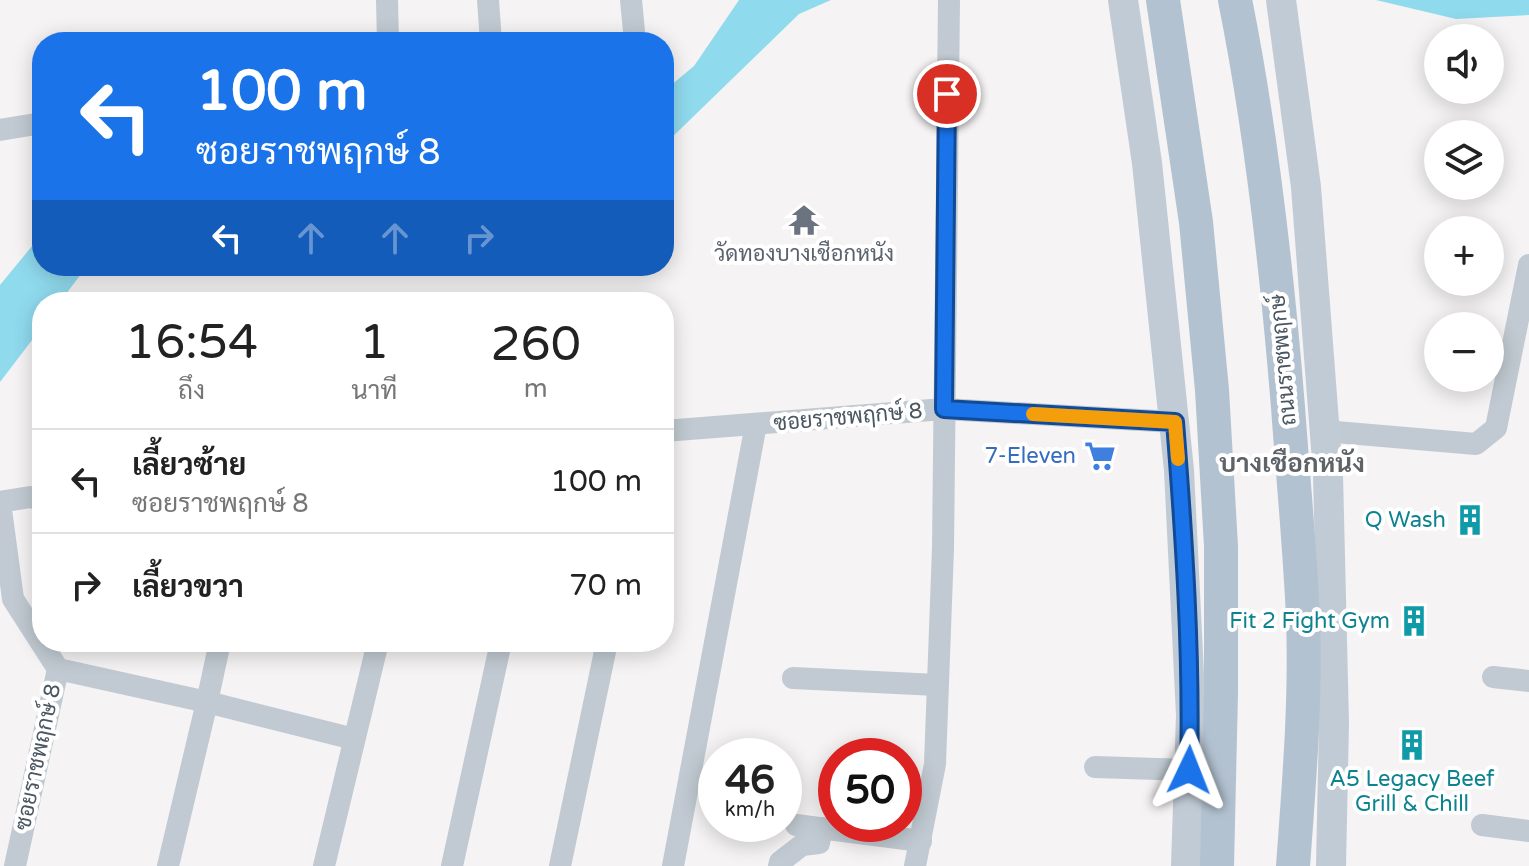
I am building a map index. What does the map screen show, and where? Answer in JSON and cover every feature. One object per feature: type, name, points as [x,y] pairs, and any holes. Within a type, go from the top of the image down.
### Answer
[{"type":"main road","name":"ถนนราชพฤกษ์","points":[[1235,0],[1247,58],[1267,197],[1283,349],[1303,621],[1301,760],[1293,866]]},
{"type":"main road","name":"ถนนราชพฤกษ์","points":[[1281,0],[1306,187],[1328,474],[1334,707],[1331,866]]},
{"type":"main road","points":[[1164,5],[1196,222],[1212,390],[1220,530],[1221,693],[1217,866]]},
{"type":"main road","points":[[1126,14],[1147,163],[1182,513],[1189,684],[1186,866]]},
{"type":"street","points":[[387,0],[388,32]]},
{"type":"street","points":[[488,0],[490,32]]},
{"type":"street","points":[[631,0],[634,32]]},
{"type":"street","points":[[922,836],[935,764],[943,548],[949,0]]},
{"type":"street","points":[[0,130],[32,125]]},
{"type":"street","points":[[1324,431],[1476,444],[1496,428],[1521,346],[1529,265]]},
{"type":"street","name":"ซอยราชพฤกษ์ 8","points":[[674,430],[944,409],[1175,422]]},
{"type":"street","points":[[673,866],[756,424]]},
{"type":"street","points":[[32,498],[0,502],[6,601],[32,635]]},
{"type":"street","points":[[45,652],[58,669]]},
{"type":"street","points":[[168,866],[218,652]]},
{"type":"street","points":[[324,866],[376,652]]},
{"type":"street","points":[[452,866],[499,652]]},
{"type":"street","points":[[560,866],[605,652]]},
{"type":"street","name":"ซอยราชพฤกษ์ 8","points":[[15,866],[58,669],[354,739]]},
{"type":"street","points":[[1493,677],[1529,681]]},
{"type":"street","points":[[793,678],[937,685]]},
{"type":"street","points":[[1095,767],[1189,770]]},
{"type":"street","points":[[1482,825],[1529,831]]},
{"type":"street","points":[[779,866],[802,845],[819,842]]},
{"type":"street","points":[[915,866],[921,842]]},
{"type":"water","points":[[739,0],[831,0],[799,14],[674,135],[674,83],[694,66]]},
{"type":"water","points":[[1376,0],[1529,0],[1529,15],[1456,19]]},
{"type":"water","points":[[32,246],[32,276],[80,276],[68,292],[32,292],[32,340],[0,382],[0,285]]},
{"type":"slow traffic","points":[[1033,414],[1175,422],[1178,459]]},
{"type":"place","name":"วัดทองบางเชือกหนัง","points":[[804,220]]},
{"type":"place","name":"7-Eleven","points":[[1100,456]]},
{"type":"place","name":"Q Wash","points":[[1470,520]]},
{"type":"place","name":"Fit 2 Fight Gym","points":[[1414,621]]},
{"type":"place","name":"A5 Legacy Beef Grill & Chill","points":[[1412,745]]},
{"type":"district","name":"บางเชือกหนัง","points":[[1292,463]]},
{"type":"route","points":[[947,94],[944,409],[1175,422],[1191,715],[1189,770]]}]
